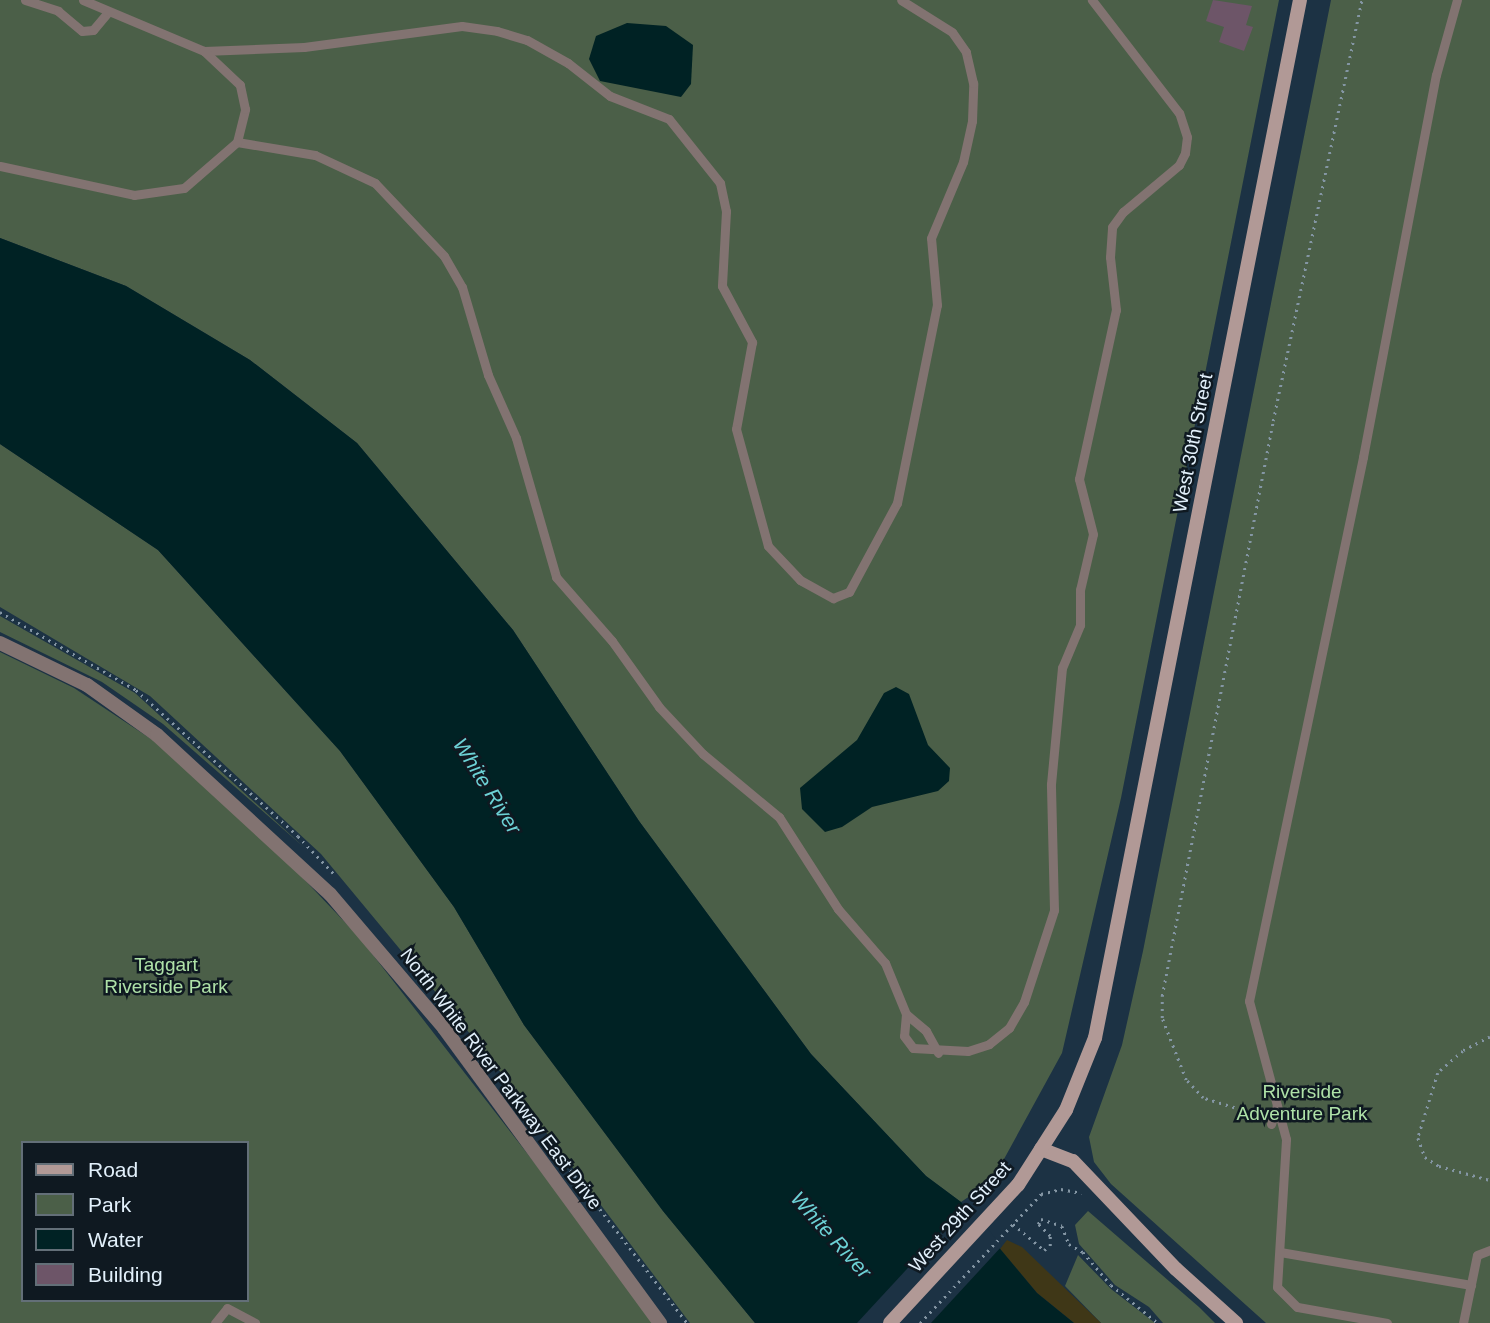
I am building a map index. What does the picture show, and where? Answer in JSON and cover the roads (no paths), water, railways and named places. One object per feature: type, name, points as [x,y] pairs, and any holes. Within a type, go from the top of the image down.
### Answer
[{"type":"main road","name":"West 30th Street","points":[[1125,893],[1300,0]]},
{"type":"main road","name":"West 29th Street","points":[[890,1323],[999,1207],[1041,1149],[1079,1083],[1095,1038],[1125,893]]},
{"type":"main road","points":[[1041,1149],[1073,1161],[1176,1269],[1236,1323]]},
{"type":"street","name":"North White River Parkway East Drive","points":[[0,643],[87,685],[157,735],[330,894],[444,1028],[660,1323]]},
{"type":"lane","points":[[25,0],[58,11],[82,31],[93,30],[108,12]]},
{"type":"lane","points":[[0,166],[134,195],[160,194],[184,188],[205,174],[237,142],[245,109],[240,85],[205,51],[83,0]]},
{"type":"lane","points":[[205,51],[303,47],[462,26],[497,31],[527,40],[568,63],[610,96],[669,119],[720,183],[726,211],[722,286],[752,342],[736,429],[768,546],[800,580],[833,598],[849,592],[897,503],[937,305],[931,238],[963,162],[972,121],[973,83],[966,52],[952,32],[901,0]]},
{"type":"lane","points":[[906,1014],[904,1036],[913,1048],[938,1053],[989,1044],[1009,1028],[1024,1002],[1054,910],[1051,783],[1062,668],[1080,625],[1080,590],[1093,534],[1079,480],[1116,310],[1110,257],[1112,227],[1123,212],[1179,165],[1187,137],[1179,113],[1159,83],[1124,47],[1092,0]]},
{"type":"lane","points":[[1388,1323],[1297,1307],[1277,1287],[1286,1139],[1249,1001],[1250,980],[1363,457],[1436,75],[1457,0]]},
{"type":"lane","points":[[237,142],[315,155],[375,183],[444,256],[462,287],[488,375],[524,460],[556,577],[682,733],[779,817],[838,909],[885,963],[906,1014],[926,1031],[938,1053]]},
{"type":"lane","points":[[1271,1124],[1277,1104]]},
{"type":"lane","points":[[1464,1323],[1477,1255],[1490,1250]]},
{"type":"lane","points":[[1280,1252],[1471,1285]]},
{"type":"lane","points":[[215,1323],[227,1308],[254,1323]]},
{"type":"water","points":[[627,23],[666,26],[693,45],[691,84],[681,97],[600,81],[589,59],[596,36]]},
{"type":"water","name":"White River","points":[[0,238],[126,286],[250,360],[357,443],[513,630],[639,821],[811,1054],[926,1176],[961,1202],[1037,1293],[1074,1323],[755,1323],[663,1211],[524,1025],[454,907],[340,751],[158,550],[0,444]]},
{"type":"water","points":[[896,687],[909,694],[928,745],[950,768],[949,781],[938,791],[872,807],[842,827],[825,832],[802,809],[800,788],[857,740],[884,693]]},
{"type":"park label","name":"Taggart Riverside Park","points":[[166,976]]},
{"type":"park label","name":"Riverside Adventure Park","points":[[1302,1103]]}]
